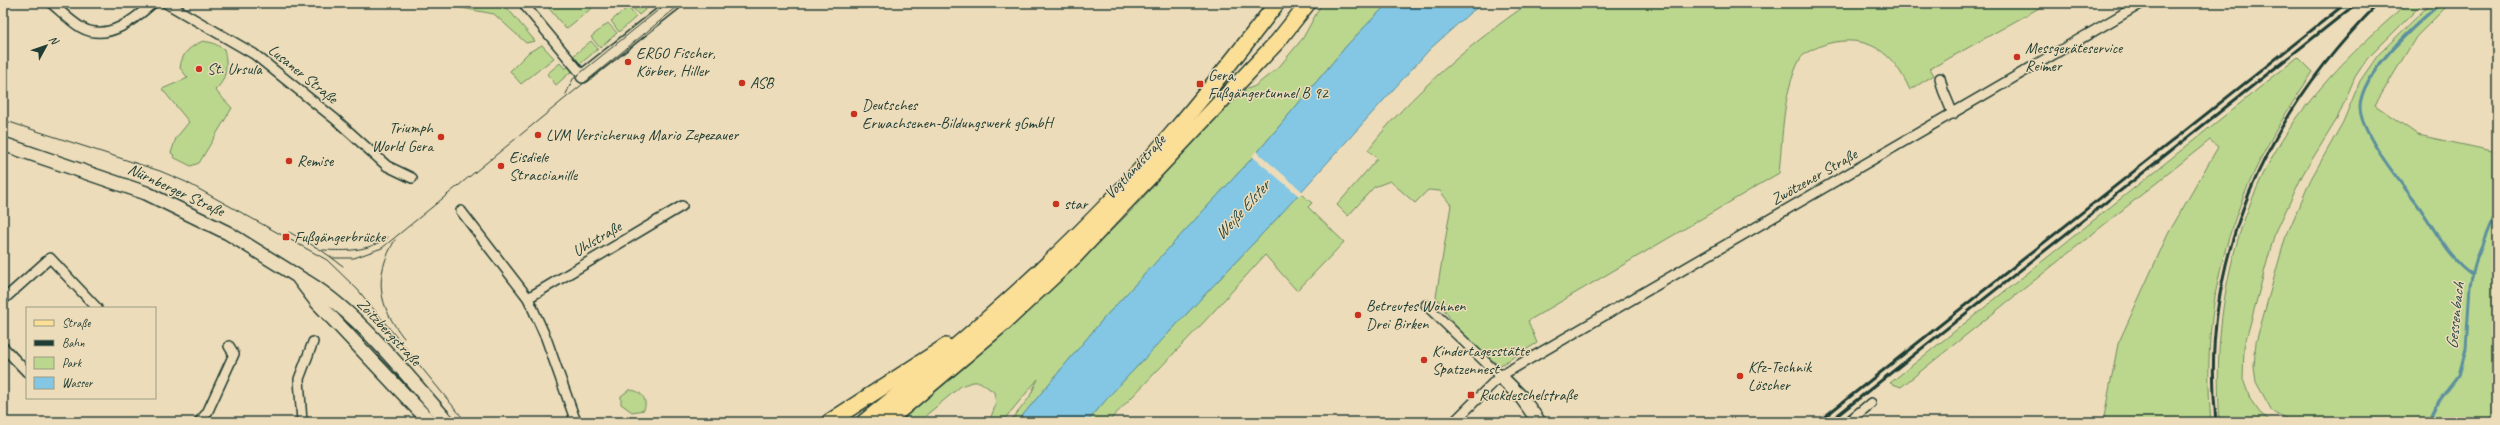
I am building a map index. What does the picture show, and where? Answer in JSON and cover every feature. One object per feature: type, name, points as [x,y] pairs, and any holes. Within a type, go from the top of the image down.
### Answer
[{"type":"main road","points":[[583,76],[674,3]]},
{"type":"main road","name":"Vogtlandstraße","points":[[864,422],[929,370],[1090,222],[1170,136],[1278,3]]},
{"type":"main road","name":"Vogtlandstraße","points":[[886,422],[1006,321],[1074,257],[1278,42],[1308,3]]},
{"type":"main road","name":"Nürnberger Straße","points":[[3,144],[146,193],[228,233],[296,276],[316,301]]},
{"type":"main road","name":"Zoitzbergstraße","points":[[296,276],[321,290],[343,307],[448,422]]},
{"type":"main road","name":"Zoitzbergstraße","points":[[316,301],[430,422]]},
{"type":"main road","points":[[828,422],[979,325]]},
{"type":"main road","points":[[1500,376],[1522,398],[1539,422]]},
{"type":"street","points":[[51,3],[82,28],[96,33],[130,23],[153,3]]},
{"type":"street","name":"Lusaner Straße","points":[[166,3],[254,54],[335,119],[387,166],[412,178]]},
{"type":"street","points":[[531,3],[526,7],[583,76]]},
{"type":"street","name":"Zwötzener Straße","points":[[1500,376],[2142,3]]},
{"type":"street","points":[[1940,78],[1942,90],[1953,114]]},
{"type":"street","name":"Uhlstraße","points":[[528,298],[682,206]]},
{"type":"street","points":[[461,211],[528,298],[544,332],[576,422]]},
{"type":"street","points":[[3,300],[50,258],[96,307]]},
{"type":"street","points":[[1426,305],[1500,376],[1454,422]]},
{"type":"street","points":[[302,422],[299,379],[313,342]]},
{"type":"street","points":[[199,422],[207,413],[234,354],[229,346]]},
{"type":"street","points":[[3,347],[26,371]]},
{"type":"street","points":[[1848,422],[1872,403]]},
{"type":"green space","points":[[435,3],[503,3],[535,41],[526,43],[494,14]]},
{"type":"green space","points":[[550,3],[598,3],[566,29],[547,6]]},
{"type":"green space","points":[[632,3],[653,3],[639,15],[630,5]]},
{"type":"green space","points":[[1322,3],[1388,3],[1348,44],[1256,154],[1104,318],[1017,422],[1010,422],[1029,398],[1038,379],[1002,422],[989,422],[996,404],[994,392],[980,382],[972,382],[961,386],[918,422],[899,422],[965,367],[1078,263],[1132,210],[1218,113],[1240,92],[1255,86],[1279,67],[1303,38]]},
{"type":"green space","points":[[1529,3],[2048,3],[1930,69],[1934,75],[1910,90],[1896,65],[1887,56],[1867,44],[1854,41],[1841,41],[1826,44],[1808,52],[1802,56],[1794,72],[1786,100],[1779,173],[1528,321],[1537,343],[1499,366],[1459,332],[1436,297],[1451,205],[1440,191],[1428,190],[1415,203],[1390,181],[1374,187],[1348,216],[1337,205],[1377,159],[1368,150],[1402,110],[1443,70],[1464,52]]},
{"type":"green space","points":[[2408,3],[2423,3],[2367,59],[2355,77],[2337,119],[2303,174],[2274,236],[2244,347],[2243,379],[2250,399],[2260,413],[2272,422],[2220,422],[2218,380],[2220,338],[2225,297],[2233,256],[2246,216],[2262,177],[2282,141],[2317,92],[2354,52]]},
{"type":"green space","points":[[2431,3],[2448,5],[2416,37],[2375,105],[2418,135],[2497,152],[2497,422],[2293,422],[2272,411],[2256,382],[2254,367],[2256,342],[2285,239],[2311,179],[2343,122],[2360,81],[2378,55]]},
{"type":"green space","points":[[628,7],[636,17],[619,32],[611,21]]},
{"type":"green space","points":[[608,23],[617,33],[600,48],[591,37]]},
{"type":"green space","points":[[203,41],[213,43],[224,49],[226,71],[222,81],[215,90],[232,108],[199,163],[191,166],[173,157],[174,155],[171,153],[176,138],[189,122],[162,89],[188,78],[180,68],[181,62],[187,51]]},
{"type":"green space","points":[[591,41],[598,49],[580,64],[573,56]]},
{"type":"green space","points":[[542,45],[554,58],[521,84],[510,71],[529,52]]},
{"type":"green space","points":[[2298,57],[2313,72],[2286,113],[2263,154],[2244,195],[2229,237],[2218,281],[2211,326],[2209,373],[2211,422],[2103,422],[2118,344],[2168,234],[2218,147],[2210,140],[1901,387],[1890,383]]},
{"type":"green space","points":[[560,63],[565,69],[571,64],[574,69],[556,85],[547,74]]},
{"type":"green space","points":[[1299,192],[1312,203],[1308,207],[1344,242],[1297,291],[1265,255],[1204,322],[1108,422],[1087,422],[1112,393],[1280,215]]},
{"type":"green space","points":[[629,390],[640,393],[645,402],[644,410],[632,412],[621,404],[621,396]]},
{"type":"water","name":"Weiße Elster","points":[[1388,3],[1485,3],[1471,12],[1430,49],[1280,215],[1112,393],[1087,422],[1017,422],[1104,318],[1256,154],[1348,44]]},
{"type":"pier","points":[[1256,151],[1303,192],[1299,196],[1252,156]]},
{"type":"waterway","points":[[2441,3],[2418,23],[2379,65],[2363,94],[2360,107],[2362,118],[2367,130],[2382,157],[2424,213],[2442,242],[2456,260],[2473,275]]},
{"type":"waterway","name":"Gessenbach","points":[[2429,422],[2439,401],[2459,375],[2466,349],[2470,285],[2477,257],[2497,208]]},
{"type":"tram line","points":[[566,94],[573,79],[667,3]]},
{"type":"tram line","points":[[333,258],[354,258],[382,248],[682,3]]},
{"type":"tram line","points":[[3,120],[160,171],[186,182],[327,260],[358,290],[466,422]]},
{"type":"tram line","points":[[289,232],[321,250],[343,266]]},
{"type":"tram line","points":[[323,250],[357,250],[372,246],[388,237]]},
{"type":"tram line","points":[[395,240],[383,266],[381,279],[382,291],[384,303],[389,314],[395,326],[404,338]]},
{"type":"railway","points":[[1818,422],[2346,3]]},
{"type":"railway","points":[[1829,422],[2357,3]]},
{"type":"railway","points":[[2216,422],[2213,362],[2218,304],[2230,248],[2249,194],[2273,142],[2303,93],[2339,47],[2379,3]]},
{"type":"place","name":"Messgeräteservice Reimer","points":[[2017,57]]},
{"type":"place","name":"ERGO Fischer, Körber, Hiller","points":[[628,62]]},
{"type":"place","name":"St. Ursula","points":[[199,69]]},
{"type":"place","name":"ASB","points":[[742,83]]},
{"type":"place","name":"Gera, Fußgängertunnel B 92","points":[[1200,84]]},
{"type":"place","name":"Deutsches Erwachsenen-Bildungswerk gGmbH","points":[[854,114]]},
{"type":"place","name":"LVM Versicherung Mario Zepezauer","points":[[538,135]]},
{"type":"place","name":"Triumph World Gera","points":[[441,137]]},
{"type":"place","name":"Remise","points":[[289,161]]},
{"type":"place","name":"Eisdiele Straccianille","points":[[501,166]]},
{"type":"place","name":"star","points":[[1056,204]]},
{"type":"place","name":"Fußgängerbrücke","points":[[286,237]]},
{"type":"place","name":"Betreutes Wohnen Drei Birken","points":[[1358,315]]},
{"type":"place","name":"Kindertagesstätte Spatzennest","points":[[1424,360]]},
{"type":"place","name":"Kfz-Technik Löscher","points":[[1740,376]]},
{"type":"place","name":"Ruckdeschelstraße","points":[[1471,395]]}]
